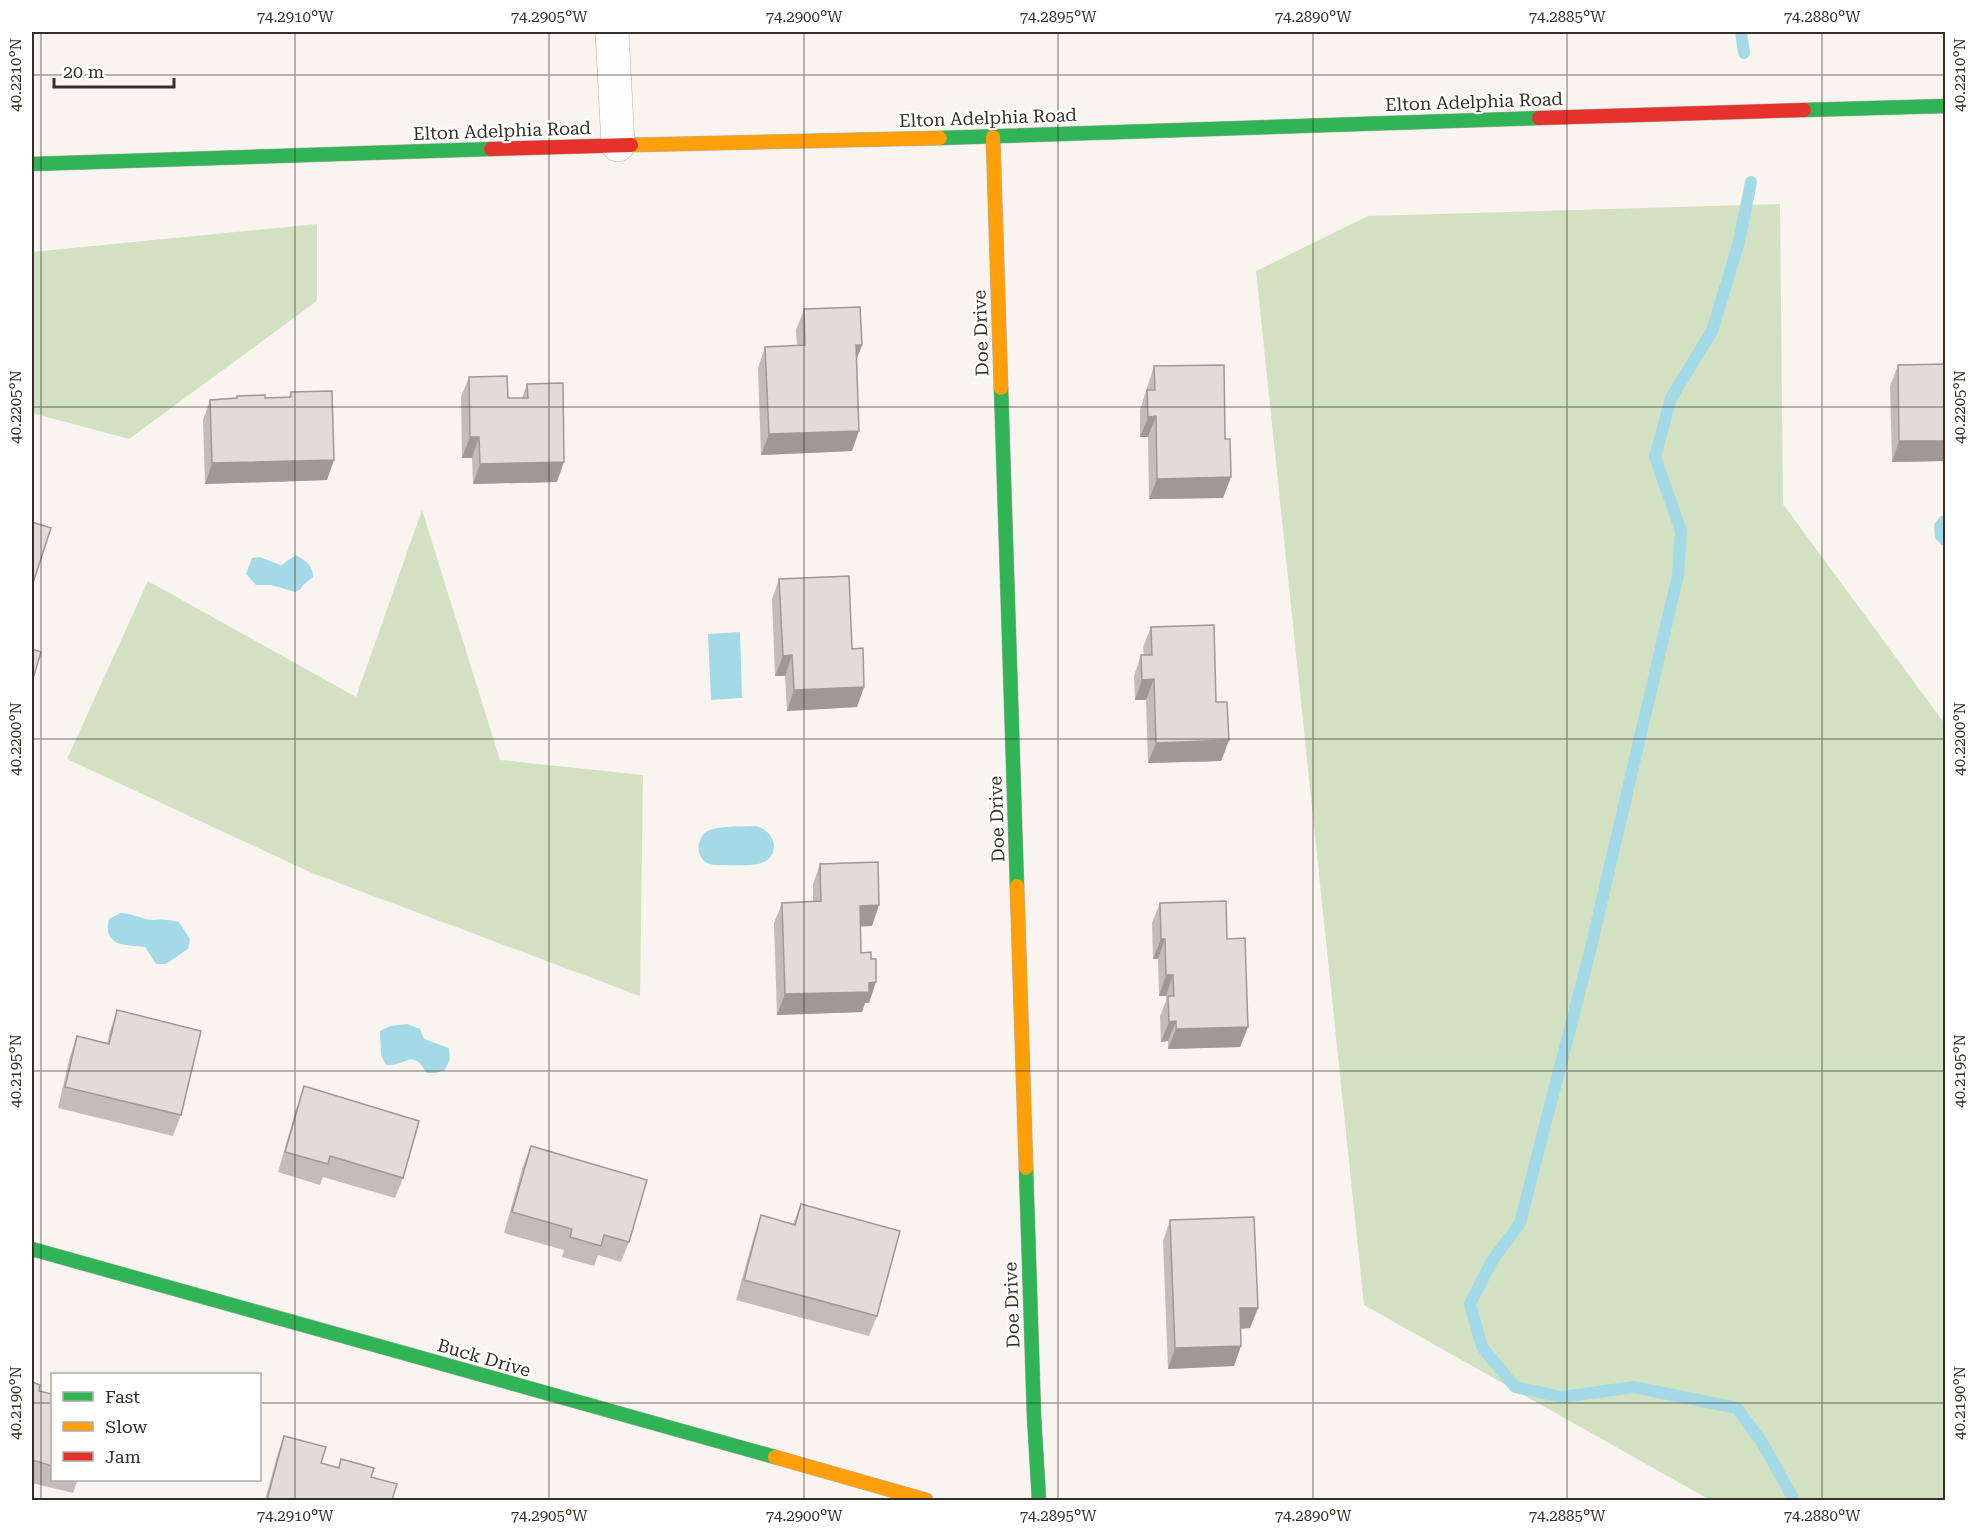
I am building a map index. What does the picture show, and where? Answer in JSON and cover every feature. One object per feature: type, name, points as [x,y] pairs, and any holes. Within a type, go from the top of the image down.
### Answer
[{"type":"street","points":[[612,32],[618,145]]},
{"type":"street","name":"Elton Adelphia Road","points":[[32,164],[618,145],[993,137],[1946,106]]},
{"type":"street","name":"Doe Drive","points":[[993,137],[1034,1416],[1039,1500]]},
{"type":"street","name":"Buck Drive","points":[[32,1249],[926,1500]]},
{"type":"green space","points":[[1780,204],[1783,504],[1945,724],[1945,1500],[1710,1500],[1364,1305],[1256,271],[1368,216]]},
{"type":"green space","points":[[317,224],[317,301],[129,439],[32,413],[32,252]]},
{"type":"green space","points":[[422,510],[500,760],[643,775],[640,996],[312,873],[67,759],[148,581],[356,697]]},
{"type":"water","points":[[1941,516],[1945,516],[1945,545],[1935,538],[1934,524]]},
{"type":"water","points":[[296,555],[310,566],[313,577],[295,592],[271,585],[256,585],[246,574],[252,558],[259,557],[281,565]]},
{"type":"water","points":[[740,632],[742,698],[711,700],[708,634]]},
{"type":"water","points":[[756,826],[769,834],[774,845],[770,857],[765,861],[750,865],[712,865],[701,857],[700,839],[706,832],[723,827]]},
{"type":"water","points":[[120,913],[150,920],[179,922],[190,939],[188,949],[166,964],[156,964],[145,947],[123,944],[112,939],[108,928],[109,919]]},
{"type":"water","points":[[407,1024],[420,1029],[424,1039],[449,1048],[450,1059],[445,1070],[427,1073],[422,1065],[413,1060],[386,1065],[381,1055],[380,1031],[390,1026]]},
{"type":"building","points":[[860,307],[862,345],[856,345],[859,431],[769,434],[765,347],[805,345],[804,309]]},
{"type":"building","points":[[1946,364],[1946,441],[1899,441],[1898,365]]},
{"type":"building","points":[[1224,365],[1225,439],[1230,439],[1231,477],[1157,479],[1156,416],[1148,417],[1147,390],[1155,390],[1154,366]]},
{"type":"building","points":[[507,376],[508,398],[528,398],[527,384],[563,383],[564,462],[480,464],[479,437],[470,437],[469,377]]},
{"type":"building","points":[[332,391],[334,460],[212,463],[210,400],[237,398],[237,396],[291,397],[291,392]]},
{"type":"building","points":[[32,522],[51,528],[32,586]]},
{"type":"building","points":[[849,576],[852,649],[863,648],[864,687],[794,690],[792,655],[783,656],[779,579]]},
{"type":"building","points":[[1214,625],[1216,702],[1227,702],[1229,740],[1156,743],[1154,679],[1142,680],[1141,655],[1152,655],[1151,627]]},
{"type":"building","points":[[32,649],[41,652],[32,682]]},
{"type":"building","points":[[878,862],[879,905],[860,906],[861,953],[871,952],[871,959],[876,959],[876,982],[869,983],[869,992],[785,994],[782,903],[821,901],[820,864]]},
{"type":"building","points":[[1226,901],[1227,939],[1245,938],[1248,1027],[1176,1029],[1176,1021],[1169,1022],[1168,996],[1174,996],[1173,975],[1166,975],[1165,939],[1161,939],[1160,903]]},
{"type":"building","points":[[117,1010],[201,1031],[181,1115],[65,1087],[77,1036],[109,1044]]},
{"type":"building","points":[[304,1086],[419,1121],[403,1178],[330,1156],[328,1164],[285,1152]]},
{"type":"building","points":[[531,1146],[647,1180],[629,1242],[604,1235],[601,1246],[570,1237],[572,1229],[512,1212]]},
{"type":"building","points":[[801,1204],[900,1231],[877,1316],[744,1280],[761,1215],[795,1225]]},
{"type":"building","points":[[1254,1217],[1258,1308],[1240,1308],[1241,1346],[1175,1348],[1170,1220]]},
{"type":"building","points":[[32,1382],[40,1385],[39,1391],[51,1394],[51,1466],[32,1460]]},
{"type":"building","points":[[284,1436],[326,1447],[321,1463],[339,1468],[341,1459],[374,1468],[371,1477],[397,1484],[392,1500],[267,1500]]},
{"type":"waterway","points":[[1741,32],[1744,53]]},
{"type":"waterway","points":[[1751,182],[1739,242],[1712,331],[1671,398],[1655,457],[1681,531],[1678,575],[1591,947],[1520,1223],[1492,1261],[1470,1304],[1482,1347],[1515,1387],[1562,1397],[1634,1387],[1737,1408],[1763,1444],[1794,1500]]},
{"type":"traffic: fast","points":[[1804,110],[1946,106]]},
{"type":"traffic: fast","points":[[940,138],[1539,118]]},
{"type":"traffic: fast","points":[[32,164],[491,149]]},
{"type":"traffic: fast","points":[[1001,388],[1017,886]]},
{"type":"traffic: fast","points":[[1026,1168],[1039,1500]]},
{"type":"traffic: fast","points":[[32,1249],[775,1457]]},
{"type":"traffic: slow","points":[[993,137],[1001,388]]},
{"type":"traffic: slow","points":[[631,145],[940,138]]},
{"type":"traffic: slow","points":[[1017,886],[1026,1168]]},
{"type":"traffic: slow","points":[[775,1457],[926,1500]]},
{"type":"traffic: jam","points":[[1539,118],[1804,110]]},
{"type":"traffic: jam","points":[[491,149],[631,145]]}]
